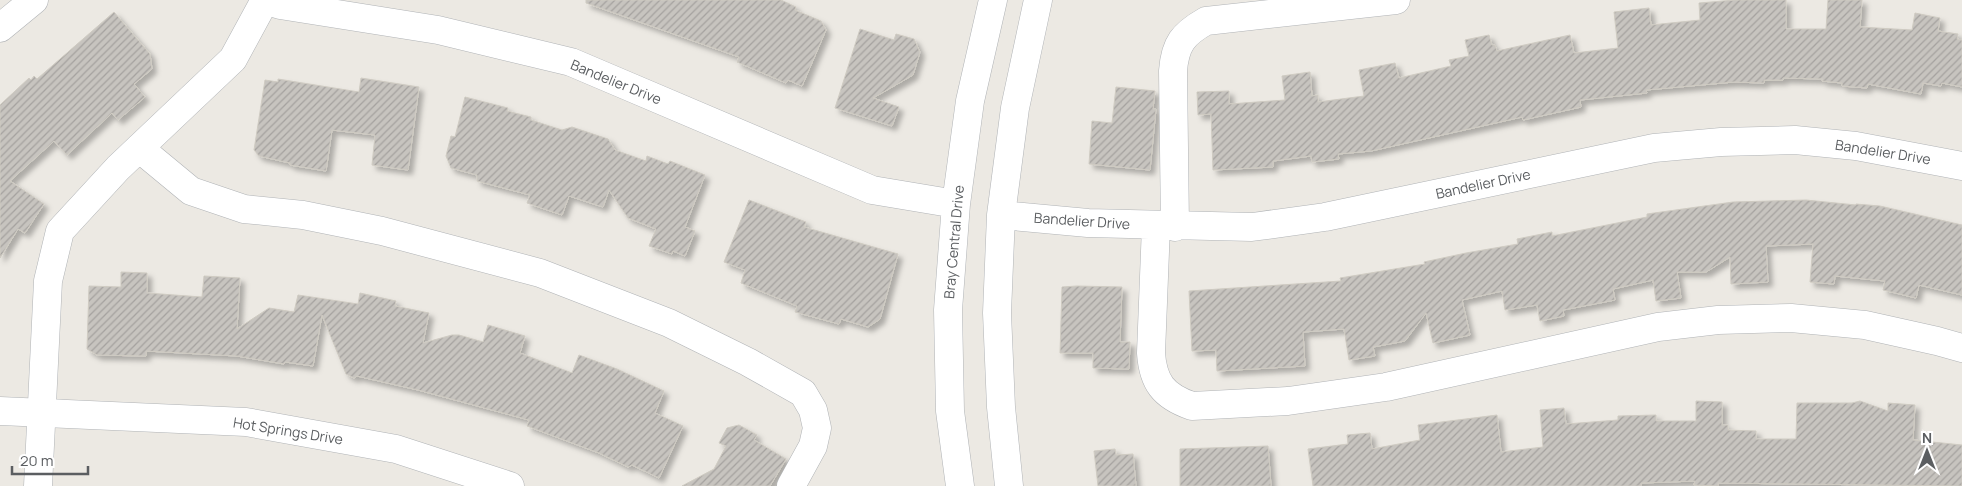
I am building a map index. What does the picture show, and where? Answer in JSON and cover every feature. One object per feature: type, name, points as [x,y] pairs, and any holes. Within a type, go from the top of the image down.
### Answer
[{"type":"street","points":[[0,28],[34,0]]},
{"type":"street","points":[[38,486],[48,281],[60,231],[138,148],[233,59],[264,0]]},
{"type":"street","name":"Bandelier Drive","points":[[264,0],[438,30],[572,62],[872,190],[956,204]]},
{"type":"street","name":"Bray Central Drive","points":[[960,486],[950,411],[948,310],[956,204],[970,101],[993,0]]},
{"type":"street","points":[[1009,486],[1000,407],[997,323],[1001,215],[1015,108],[1038,0]]},
{"type":"street","points":[[1396,0],[1206,21],[1192,29],[1181,40],[1174,55],[1166,226],[1151,353],[1152,368],[1157,381],[1166,392],[1178,401],[1192,406],[1288,401],[1386,386],[1658,327],[1718,320],[1791,318],[1865,325],[1962,348]]},
{"type":"street","name":"Bandelier Drive","points":[[1001,215],[1088,223],[1252,227],[1326,217],[1654,148],[1722,142],[1795,140],[1856,146],[1962,166]]},
{"type":"street","points":[[138,148],[191,191],[244,209],[303,215],[382,231],[540,273],[669,323],[748,362],[803,393],[813,410],[817,428],[813,446],[791,486]]},
{"type":"street","name":"Hot Springs Drive","points":[[0,411],[246,422],[396,449],[510,486]]},
{"type":"building","points":[[586,0],[781,0],[796,7],[795,10],[821,21],[826,30],[802,86],[788,80],[786,83],[737,62],[739,57],[586,3]]},
{"type":"building","points":[[1735,0],[1786,0],[1786,29],[1826,29],[1828,0],[1862,0],[1860,27],[1912,30],[1915,13],[1940,18],[1938,31],[1958,34],[1957,39],[1962,40],[1962,87],[1942,83],[1941,86],[1923,83],[1921,94],[1868,84],[1867,88],[1842,86],[1842,83],[1822,81],[1823,79],[1783,78],[1783,80],[1764,80],[1764,83],[1734,82],[1646,90],[1647,93],[1580,100],[1581,107],[1523,120],[1522,117],[1371,151],[1338,154],[1339,159],[1312,162],[1311,156],[1273,161],[1273,167],[1213,170],[1211,114],[1198,115],[1197,92],[1229,91],[1229,104],[1285,100],[1282,76],[1310,72],[1312,96],[1318,95],[1318,102],[1364,96],[1359,70],[1395,63],[1399,78],[1451,66],[1449,60],[1469,56],[1465,40],[1489,35],[1492,45],[1495,45],[1497,51],[1570,35],[1574,53],[1618,48],[1614,12],[1649,8],[1651,25],[1700,20],[1699,3]]},
{"type":"building","points":[[114,12],[150,54],[152,69],[134,84],[145,97],[118,120],[112,113],[67,155],[54,141],[10,181],[44,204],[25,233],[18,229],[0,258],[0,105],[29,78],[31,80],[34,76],[37,79]]},
{"type":"building","points":[[860,29],[894,40],[896,34],[914,39],[920,52],[913,75],[873,98],[899,107],[892,126],[835,108]]},
{"type":"building","points":[[361,78],[419,87],[408,170],[372,165],[375,135],[332,130],[326,171],[290,165],[290,163],[259,156],[254,150],[265,80],[278,82],[278,79],[359,92]]},
{"type":"building","points":[[1116,87],[1155,91],[1153,109],[1156,109],[1150,170],[1089,164],[1092,121],[1112,123]]},
{"type":"building","points":[[465,97],[508,108],[507,111],[531,117],[531,120],[562,130],[572,127],[608,139],[615,150],[646,161],[647,156],[668,164],[670,161],[705,175],[685,227],[695,231],[685,256],[673,251],[672,254],[649,246],[656,229],[628,218],[609,190],[603,207],[569,196],[562,215],[527,203],[530,195],[477,181],[477,175],[451,168],[446,156],[451,136],[455,137]]},
{"type":"building","points":[[749,200],[806,222],[804,227],[898,254],[880,319],[868,327],[841,319],[839,324],[795,312],[797,306],[741,283],[745,270],[724,262]]},
{"type":"building","points":[[1806,200],[1880,206],[1962,225],[1962,295],[1919,285],[1916,298],[1883,290],[1885,281],[1835,276],[1834,284],[1810,282],[1813,244],[1766,246],[1768,282],[1731,284],[1730,257],[1706,272],[1677,272],[1681,298],[1656,301],[1653,280],[1613,289],[1615,300],[1563,310],[1564,316],[1540,321],[1537,305],[1505,310],[1502,291],[1462,300],[1470,335],[1433,343],[1426,313],[1405,341],[1373,347],[1375,356],[1349,360],[1344,329],[1303,332],[1305,366],[1217,371],[1216,350],[1192,351],[1189,291],[1341,281],[1340,278],[1425,264],[1424,262],[1518,244],[1517,239],[1552,232],[1552,236],[1647,217],[1647,214],[1733,202]]},
{"type":"building","points":[[121,272],[147,273],[147,293],[202,297],[204,276],[240,278],[237,329],[269,308],[294,312],[298,295],[358,304],[360,293],[396,301],[395,306],[429,313],[423,343],[452,335],[459,335],[483,342],[488,325],[525,336],[520,353],[572,373],[579,355],[617,369],[664,391],[655,413],[683,426],[659,478],[632,465],[628,467],[599,453],[527,426],[529,420],[418,390],[357,376],[354,378],[346,374],[322,315],[313,366],[285,362],[284,364],[237,356],[146,351],[146,356],[97,355],[87,349],[89,286],[121,287]]},
{"type":"building","points":[[1062,287],[1122,287],[1120,342],[1130,342],[1129,369],[1093,368],[1093,353],[1060,353]]},
{"type":"building","points":[[1696,401],[1722,402],[1722,425],[1728,425],[1728,430],[1756,431],[1756,439],[1796,439],[1797,403],[1852,403],[1860,401],[1888,411],[1888,403],[1915,405],[1913,440],[1962,445],[1962,486],[1718,483],[1718,486],[1694,485],[1695,481],[1641,483],[1641,486],[1313,486],[1308,449],[1348,444],[1347,435],[1370,433],[1372,449],[1420,440],[1418,425],[1497,415],[1501,452],[1543,447],[1540,410],[1564,408],[1566,424],[1618,420],[1618,416],[1656,415],[1656,421],[1696,421]]},
{"type":"building","points":[[739,425],[757,435],[754,440],[786,459],[770,486],[682,486],[714,469],[726,446],[719,443],[727,428]]},
{"type":"building","points":[[1268,446],[1271,486],[1180,486],[1180,449]]},
{"type":"building","points":[[1115,449],[1116,455],[1133,454],[1136,486],[1098,486],[1094,451]]}]
